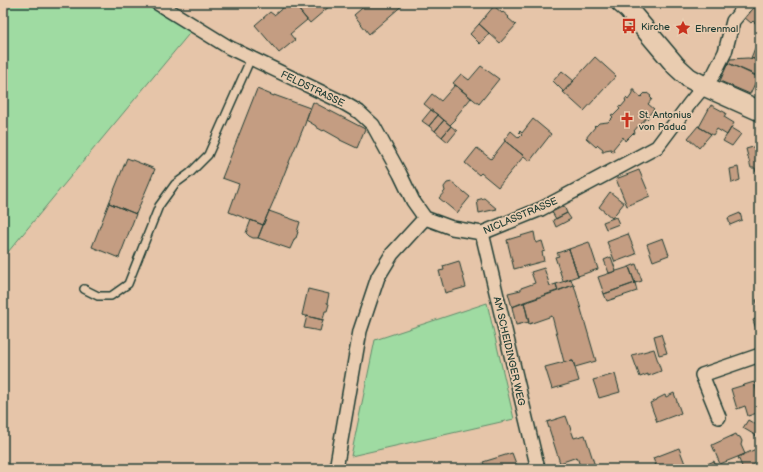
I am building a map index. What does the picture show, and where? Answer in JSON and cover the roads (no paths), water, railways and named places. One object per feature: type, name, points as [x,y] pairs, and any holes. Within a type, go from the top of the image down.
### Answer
[{"type":"street","name":"FELDSTRASSE","points":[[156,3],[230,48],[342,102],[359,112],[373,125],[413,201],[426,218]]},
{"type":"street","points":[[622,3],[676,66],[689,78],[760,112]]},
{"type":"street","name":"NICLASSTRASSE","points":[[426,218],[452,228],[482,233],[541,209],[657,147],[714,74],[725,52],[733,21],[748,3]]},
{"type":"street","points":[[336,469],[360,331],[378,277],[392,254],[426,218]]},
{"type":"street","name":"AM SCHEIDINGER WEG","points":[[482,233],[538,469]]},
{"type":"street","points":[[720,417],[702,375],[760,355]]},
{"type":"lane","points":[[84,289],[98,296],[111,296],[128,284],[159,206],[175,184],[190,173],[208,156],[251,58]]},
{"type":"place","name":"Kirche","points":[[629,26]]},
{"type":"place","name":"Ehrenmal","points":[[683,28]]},
{"type":"place","name":"St. Antonius von Padua","points":[[627,120]]}]
